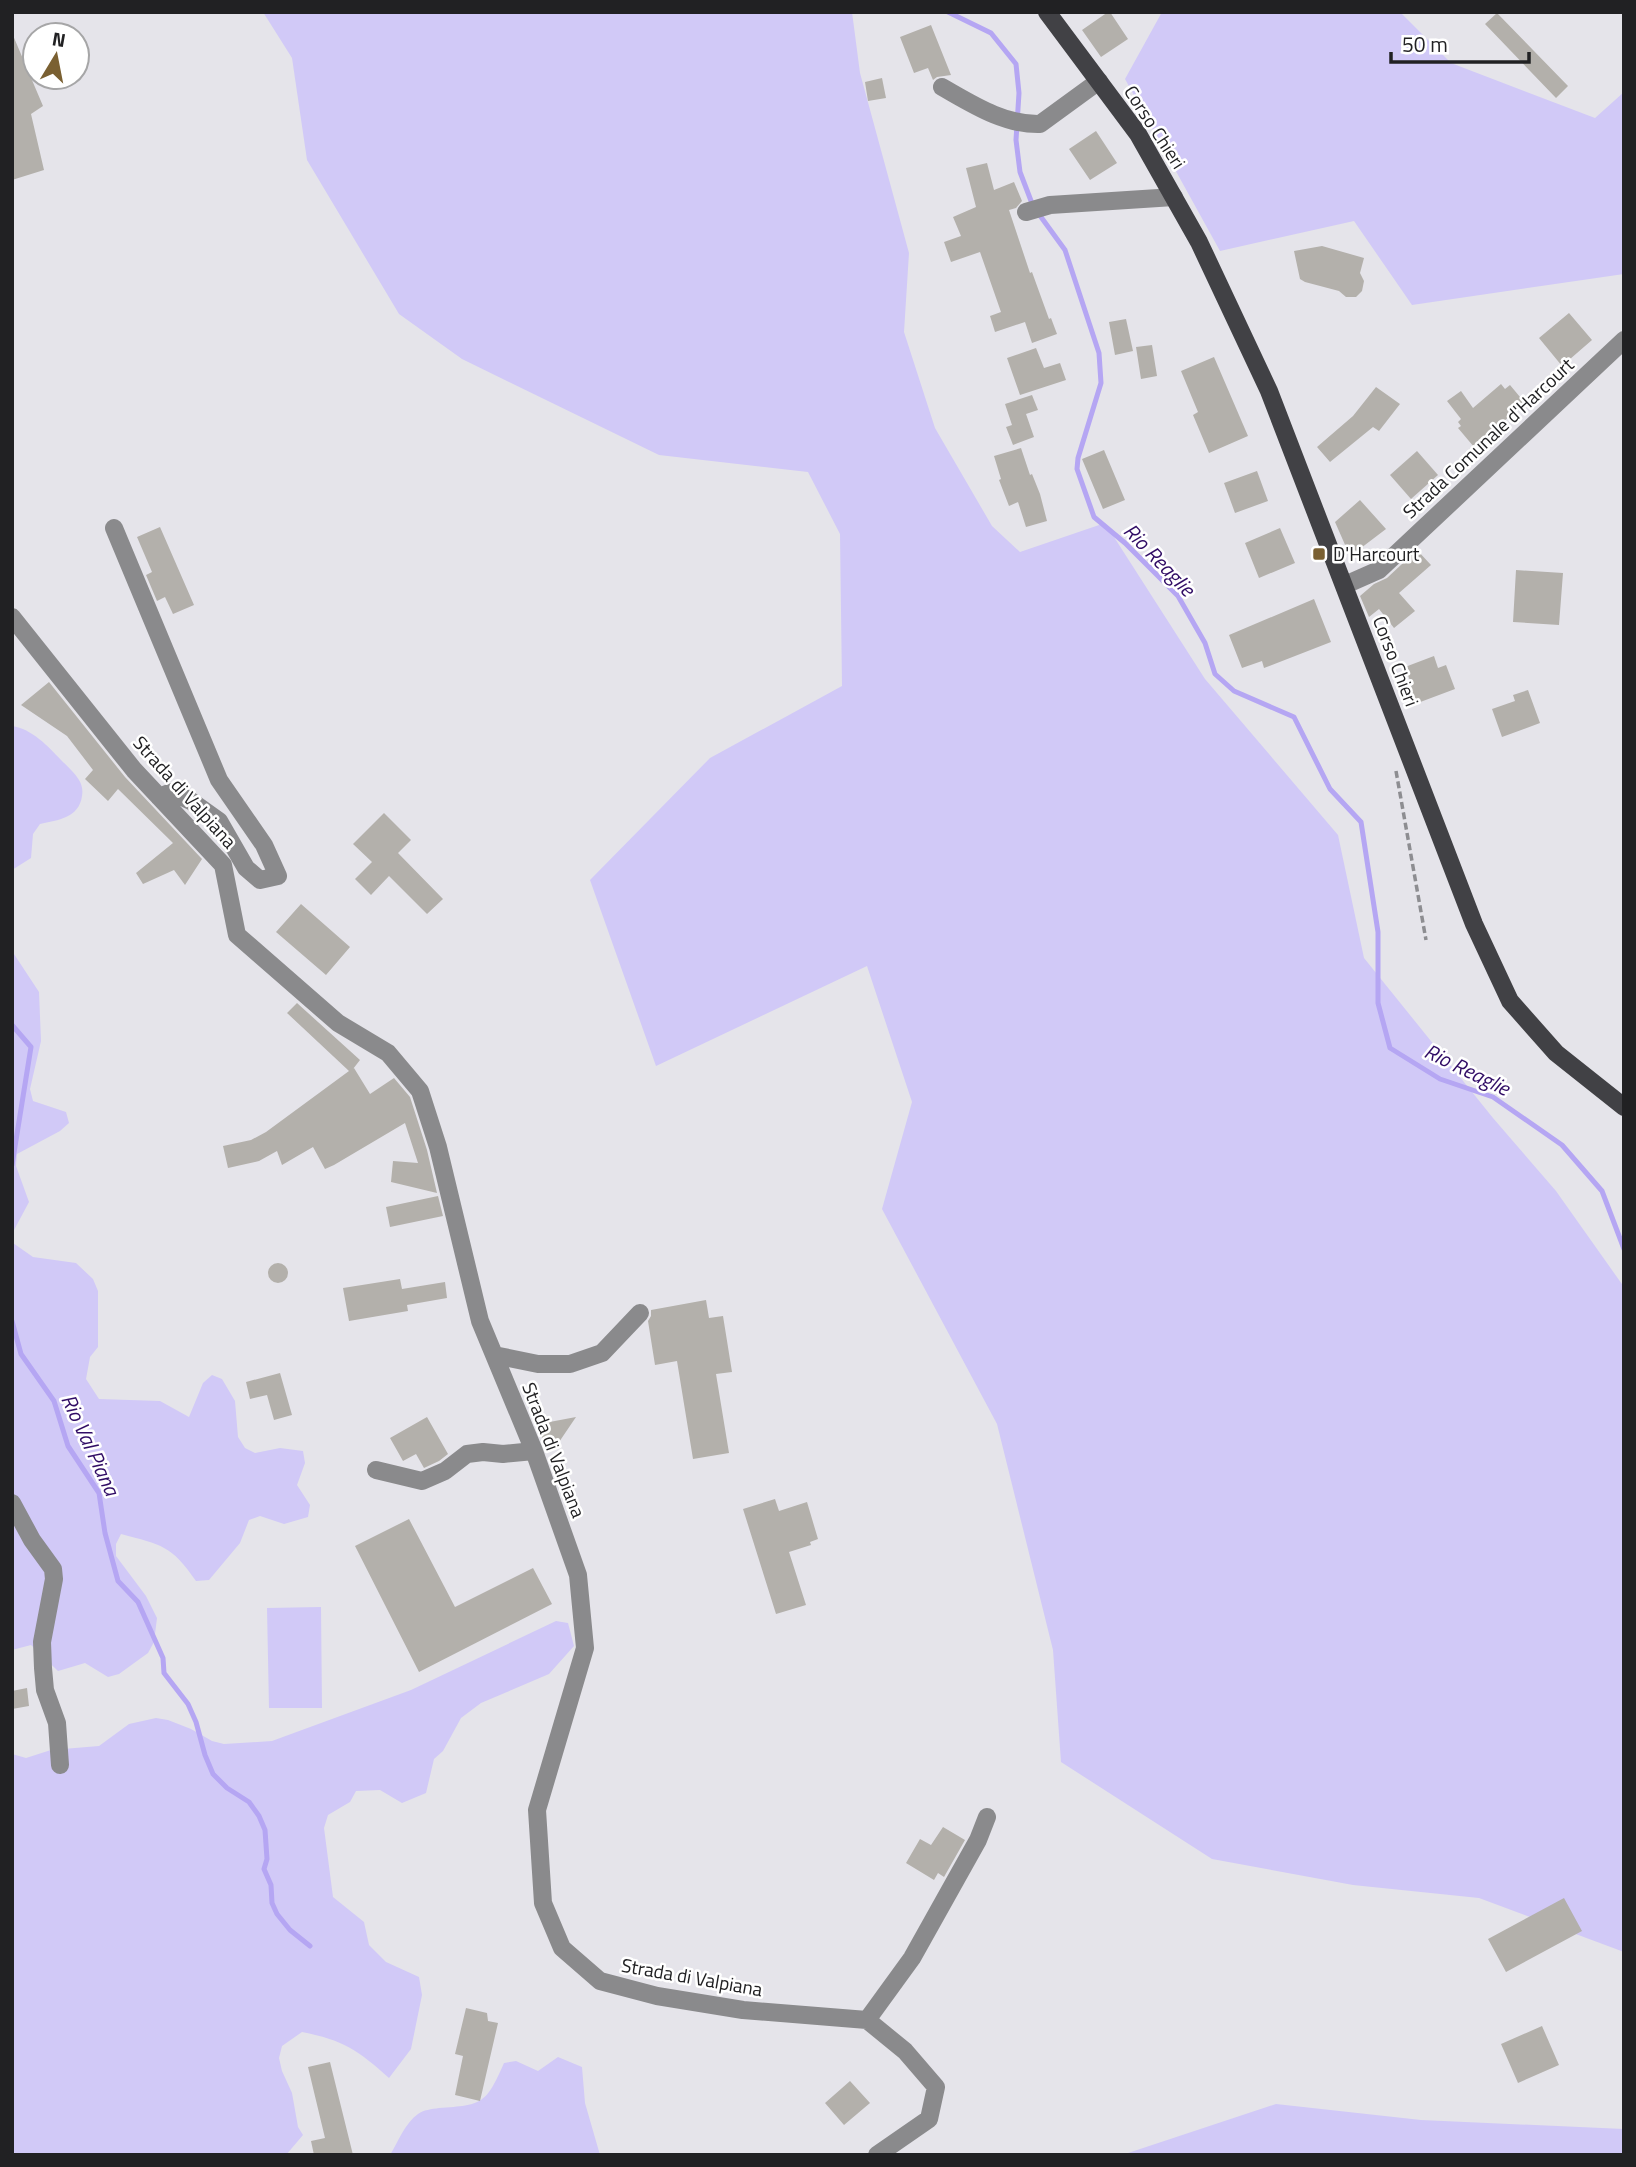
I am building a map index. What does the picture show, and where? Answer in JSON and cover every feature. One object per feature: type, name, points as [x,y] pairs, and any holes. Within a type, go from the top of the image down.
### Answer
[{"type":"main road","name":"Corso Chieri","points":[[1047,12],[1138,134],[1199,242],[1269,391],[1470,913],[1510,1001],[1556,1053],[1624,1107]]},
{"type":"street","name":"Corso Chieri","points":[[942,87],[986,112],[1031,125],[1040,124],[1099,81]]},
{"type":"street","name":"Corso Chieri","points":[[1026,212],[1050,205],[1174,197]]},
{"type":"street","name":"Strada Comunale d'Harcourt","points":[[1345,586],[1379,570],[1624,340]]},
{"type":"street","points":[[114,527],[219,780],[264,845],[278,876],[260,880],[246,868],[219,821],[191,801],[172,792],[159,797]]},
{"type":"street","name":"Strada di Valpiana","points":[[12,617],[134,770],[223,865],[237,935],[338,1023],[388,1054],[420,1091],[438,1147],[480,1321],[534,1451],[578,1574],[585,1648],[537,1810],[543,1903],[562,1948],[600,1981],[657,1996],[743,2010],[867,2020]]},
{"type":"street","points":[[494,1355],[538,1364],[570,1364],[602,1353],[640,1314]]},
{"type":"street","points":[[376,1470],[422,1481],[445,1471],[467,1454],[534,1451]]},
{"type":"street","points":[[12,1503],[52,1569],[54,1579],[42,1642],[45,1690],[57,1723],[60,1765]]},
{"type":"street","points":[[877,2155],[929,2119],[936,2087],[905,2051],[867,2020],[912,1958],[978,1840],[987,1816]]},
{"type":"path","points":[[1395,772],[1426,940]]},
{"type":"shaded area","points":[[263,12],[852,12],[860,73],[909,253],[904,332],[935,428],[992,526],[1020,552],[1105,523],[1205,679],[1338,835],[1364,958],[1493,1118],[1556,1191],[1624,1287],[1624,1952],[1479,1898],[1353,1885],[1212,1859],[1061,1762],[1053,1650],[997,1424],[882,1209],[912,1102],[867,966],[656,1066],[590,880],[710,758],[842,686],[840,534],[808,472],[659,455],[462,359],[399,314],[307,160],[292,58]]},
{"type":"shaded area","points":[[1162,12],[1400,12],[1451,63],[1595,118],[1624,92],[1624,274],[1412,305],[1354,221],[1220,251],[1125,79]]},
{"type":"shaded area","points":[[12,726],[33,734],[45,744],[75,775],[81,784],[82,792],[77,809],[67,817],[40,824],[33,834],[31,858],[12,870]]},
{"type":"shaded area","points":[[12,951],[39,992],[41,1041],[30,1089],[33,1101],[66,1112],[69,1123],[60,1131],[17,1154],[16,1166],[29,1202],[13,1232],[13,1243],[33,1257],[76,1263],[93,1279],[98,1291],[98,1347],[90,1357],[86,1379],[99,1399],[160,1401],[189,1417],[203,1383],[212,1375],[222,1379],[235,1401],[238,1437],[245,1448],[255,1453],[280,1448],[303,1451],[305,1463],[297,1485],[310,1505],[308,1517],[284,1524],[260,1516],[249,1520],[240,1543],[209,1580],[196,1581],[179,1560],[164,1548],[121,1534],[116,1544],[116,1556],[146,1596],[157,1618],[154,1642],[148,1653],[119,1674],[108,1677],[85,1663],[58,1671],[31,1645],[12,1650]]},
{"type":"shaded area","points":[[321,1607],[322,1708],[269,1708],[267,1608]]},
{"type":"shaded area","points":[[556,1621],[568,1623],[574,1646],[549,1674],[481,1703],[461,1718],[443,1751],[434,1759],[426,1793],[402,1803],[380,1790],[356,1791],[350,1802],[328,1815],[324,1828],[333,1897],[364,1922],[369,1945],[386,1962],[419,1977],[422,1995],[411,2049],[389,2078],[349,2048],[302,2032],[282,2046],[279,2058],[292,2093],[298,2127],[303,2135],[286,2155],[12,2155],[12,1754],[26,1758],[51,1750],[99,1746],[129,1724],[156,1718],[168,1720],[224,1744],[272,1741],[411,1690]]},
{"type":"shaded area","points":[[558,2057],[582,2067],[585,2103],[600,2155],[390,2155],[418,2114],[481,2100],[492,2087],[504,2063],[516,2061],[538,2071]]},
{"type":"shaded area","points":[[1276,2104],[1421,2120],[1624,2129],[1624,2155],[1122,2155]]},
{"type":"building","points":[[1108,12],[1128,39],[1101,57],[1082,30]]},
{"type":"building","points":[[1497,13],[1568,86],[1556,98],[1485,24]]},
{"type":"building","points":[[931,25],[951,75],[933,80],[928,68],[914,73],[900,37]]},
{"type":"building","points":[[12,33],[21,54],[21,91],[37,91],[43,106],[31,114],[44,170],[12,180]]},
{"type":"building","points":[[882,78],[886,98],[868,101],[865,82]]},
{"type":"building","points":[[1096,131],[1117,163],[1090,180],[1069,149]]},
{"type":"building","points":[[987,163],[994,190],[1014,182],[1022,201],[1016,208],[1009,210],[1030,273],[1032,272],[1057,334],[1032,343],[1025,322],[995,332],[990,316],[1001,312],[980,252],[951,262],[944,242],[961,236],[953,217],[976,207],[966,168]]},
{"type":"building","points":[[1322,246],[1364,258],[1360,273],[1364,281],[1362,291],[1356,297],[1346,297],[1339,291],[1300,279],[1294,251]]},
{"type":"building","points":[[1569,313],[1592,340],[1562,366],[1539,338]]},
{"type":"building","points":[[1126,319],[1133,351],[1115,355],[1109,322]]},
{"type":"building","points":[[1152,345],[1157,376],[1141,379],[1136,347]]},
{"type":"building","points":[[1036,348],[1044,368],[1060,363],[1066,380],[1020,395],[1007,358]]},
{"type":"building","points":[[1214,357],[1248,436],[1209,453],[1193,415],[1198,412],[1181,371]]},
{"type":"building","points":[[1501,384],[1505,389],[1510,385],[1525,403],[1474,447],[1458,428],[1461,426],[1458,422],[1461,419],[1447,401],[1461,391],[1473,408]]},
{"type":"building","points":[[1376,387],[1400,404],[1379,431],[1373,427],[1330,462],[1317,447],[1353,416]]},
{"type":"building","points":[[1032,395],[1038,410],[1026,414],[1034,437],[1013,445],[1006,427],[1012,425],[1005,404]]},
{"type":"building","points":[[1021,448],[1040,494],[1047,521],[1026,527],[1018,502],[1009,506],[999,480],[1001,479],[994,456]]},
{"type":"building","points":[[1104,450],[1125,500],[1103,509],[1082,459]]},
{"type":"building","points":[[1417,451],[1438,475],[1411,499],[1390,475]]},
{"type":"building","points":[[1257,471],[1268,501],[1235,513],[1224,483]]},
{"type":"building","points":[[1360,500],[1386,529],[1357,551],[1346,547],[1335,522]]},
{"type":"building","points":[[160,527],[194,605],[173,614],[165,597],[157,601],[146,575],[152,572],[137,537]]},
{"type":"building","points":[[1280,528],[1295,563],[1259,578],[1245,543]]},
{"type":"building","points":[[1417,550],[1431,565],[1399,593],[1415,611],[1394,628],[1379,609],[1369,617],[1360,596],[1374,584],[1387,578]]},
{"type":"building","points":[[1516,570],[1563,573],[1559,625],[1513,622]]},
{"type":"building","points":[[1314,599],[1331,642],[1264,668],[1262,661],[1242,668],[1229,635]]},
{"type":"building","points":[[1434,656],[1438,668],[1446,665],[1455,689],[1415,704],[1408,687],[1412,686],[1405,667]]},
{"type":"building","points":[[49,682],[125,777],[202,859],[185,885],[174,870],[143,884],[136,873],[173,843],[118,789],[108,801],[85,779],[93,770],[67,736],[21,705]]},
{"type":"building","points":[[1528,690],[1540,723],[1502,737],[1492,709],[1515,701],[1513,695]]},
{"type":"building","points":[[384,813],[411,840],[398,853],[443,899],[427,914],[389,876],[371,895],[355,879],[372,862],[353,844]]},
{"type":"building","points":[[301,904],[350,947],[326,975],[276,932]]},
{"type":"building","points":[[297,1003],[360,1060],[353,1069],[370,1094],[394,1078],[410,1097],[437,1193],[391,1182],[393,1161],[418,1163],[405,1123],[325,1169],[313,1147],[282,1165],[277,1151],[259,1161],[228,1168],[223,1146],[251,1140],[266,1132],[349,1071],[287,1013]]},
{"type":"building","points":[[438,1196],[443,1216],[390,1227],[386,1207]]},
{"type":"building","points":[[278,1263],[285,1266],[288,1273],[285,1280],[278,1283],[271,1280],[268,1273],[271,1266]]},
{"type":"building","points":[[400,1279],[402,1289],[445,1282],[447,1298],[407,1305],[408,1311],[349,1321],[343,1288]]},
{"type":"building","points":[[706,1300],[709,1318],[723,1316],[732,1372],[716,1374],[729,1453],[693,1459],[677,1361],[655,1365],[648,1321],[651,1310]]},
{"type":"building","points":[[280,1373],[292,1415],[274,1420],[267,1395],[250,1399],[246,1382]]},
{"type":"building","points":[[427,1417],[448,1454],[424,1468],[416,1454],[403,1461],[390,1438]]},
{"type":"building","points":[[576,1417],[555,1448],[545,1449],[539,1424]]},
{"type":"building","points":[[775,1499],[779,1511],[807,1502],[818,1539],[810,1542],[811,1545],[789,1552],[806,1605],[776,1614],[743,1509]]},
{"type":"building","points":[[409,1519],[455,1607],[533,1568],[552,1604],[419,1672],[355,1546]]},
{"type":"building","points":[[27,1688],[29,1706],[12,1709],[12,1691]]},
{"type":"building","points":[[943,1827],[965,1840],[944,1877],[938,1873],[934,1880],[906,1863],[920,1839],[931,1845]]},
{"type":"building","points":[[1564,1898],[1582,1931],[1506,1972],[1488,1939]]},
{"type":"building","points":[[466,2008],[487,2013],[488,2021],[498,2023],[480,2101],[455,2095],[463,2056],[455,2054]]},
{"type":"building","points":[[1542,2026],[1559,2065],[1518,2083],[1501,2044]]},
{"type":"building","points":[[330,2062],[353,2155],[314,2155],[311,2141],[325,2138],[308,2067]]},
{"type":"building","points":[[850,2081],[870,2103],[844,2125],[825,2103]]},
{"type":"waterway","name":"Rio Reaglie","points":[[948,12],[991,33],[1016,64],[1019,93],[1016,140],[1020,172],[1033,206],[1065,250],[1099,353],[1101,383],[1077,469],[1094,517],[1125,543],[1178,596],[1205,643],[1215,674],[1234,691],[1294,717],[1330,789],[1361,822],[1378,932],[1378,1003],[1390,1048],[1440,1079],[1493,1097],[1562,1145],[1602,1191],[1624,1249]]},
{"type":"waterway","name":"Rio Val Piana","points":[[12,1025],[31,1047],[12,1165]]},
{"type":"waterway","name":"Rio Val Piana","points":[[12,1321],[21,1354],[54,1401],[68,1446],[99,1493],[105,1533],[118,1581],[138,1602],[163,1658],[164,1673],[188,1704],[196,1722],[213,1774],[227,1788],[249,1802],[259,1816],[265,1830],[267,1859],[264,1869],[271,1885],[272,1903],[290,1930],[310,1946]]},
{"type":"place","name":"D'Harcourt","points":[[1319,554]]}]
